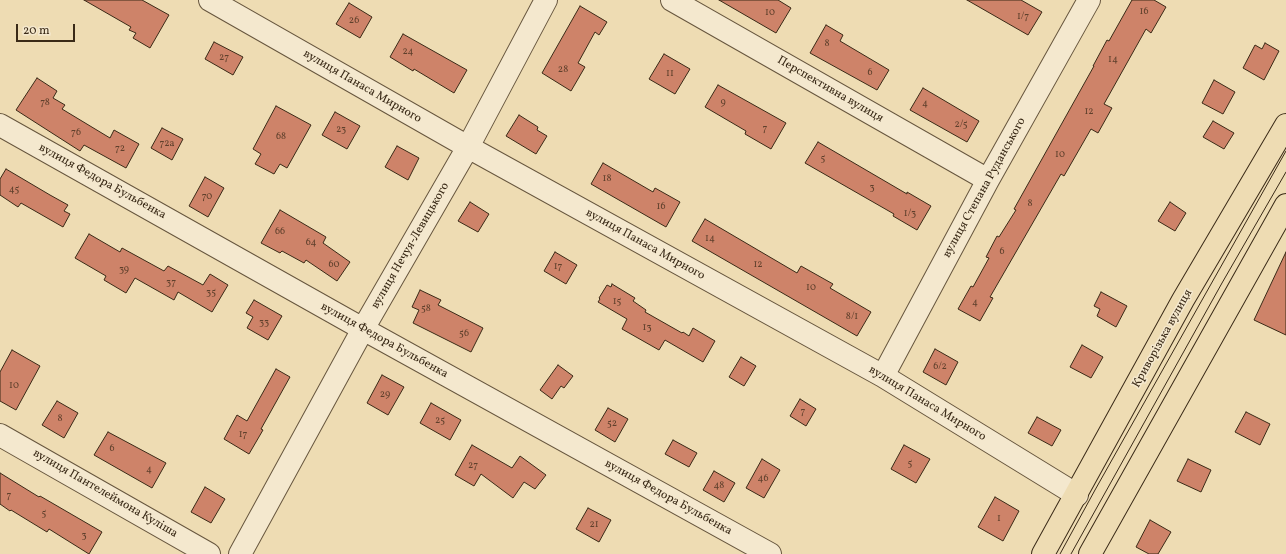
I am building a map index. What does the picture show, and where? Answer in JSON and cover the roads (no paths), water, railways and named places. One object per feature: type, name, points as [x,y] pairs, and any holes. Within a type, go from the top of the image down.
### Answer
[{"type":"main road","name":"Криворізька вулиця","points":[[1043,554],[1077,495],[1183,300],[1286,126]]},
{"type":"main road","points":[[1090,554],[1286,205]]},
{"type":"street","name":"вулиця Панаса Мирного","points":[[210,0],[468,147],[883,376],[1077,495]]},
{"type":"street","name":"вулиця Нечуя-Левицького","points":[[240,554],[363,329],[468,147],[546,0]]},
{"type":"street","name":"Перспективна вулиця","points":[[672,0],[988,180]]},
{"type":"street","name":"вулиця Степана Руданського","points":[[883,376],[988,180],[1088,0]]},
{"type":"street","name":"вулиця Федора Бульбенка","points":[[0,125],[363,329],[770,554]]},
{"type":"street","name":"вулиця Пантелеймона Куліша","points":[[0,435],[209,554]]},
{"type":"tram line","points":[[1060,554],[1286,151]]},
{"type":"tram line","points":[[1071,554],[1222,283],[1286,172]]}]
